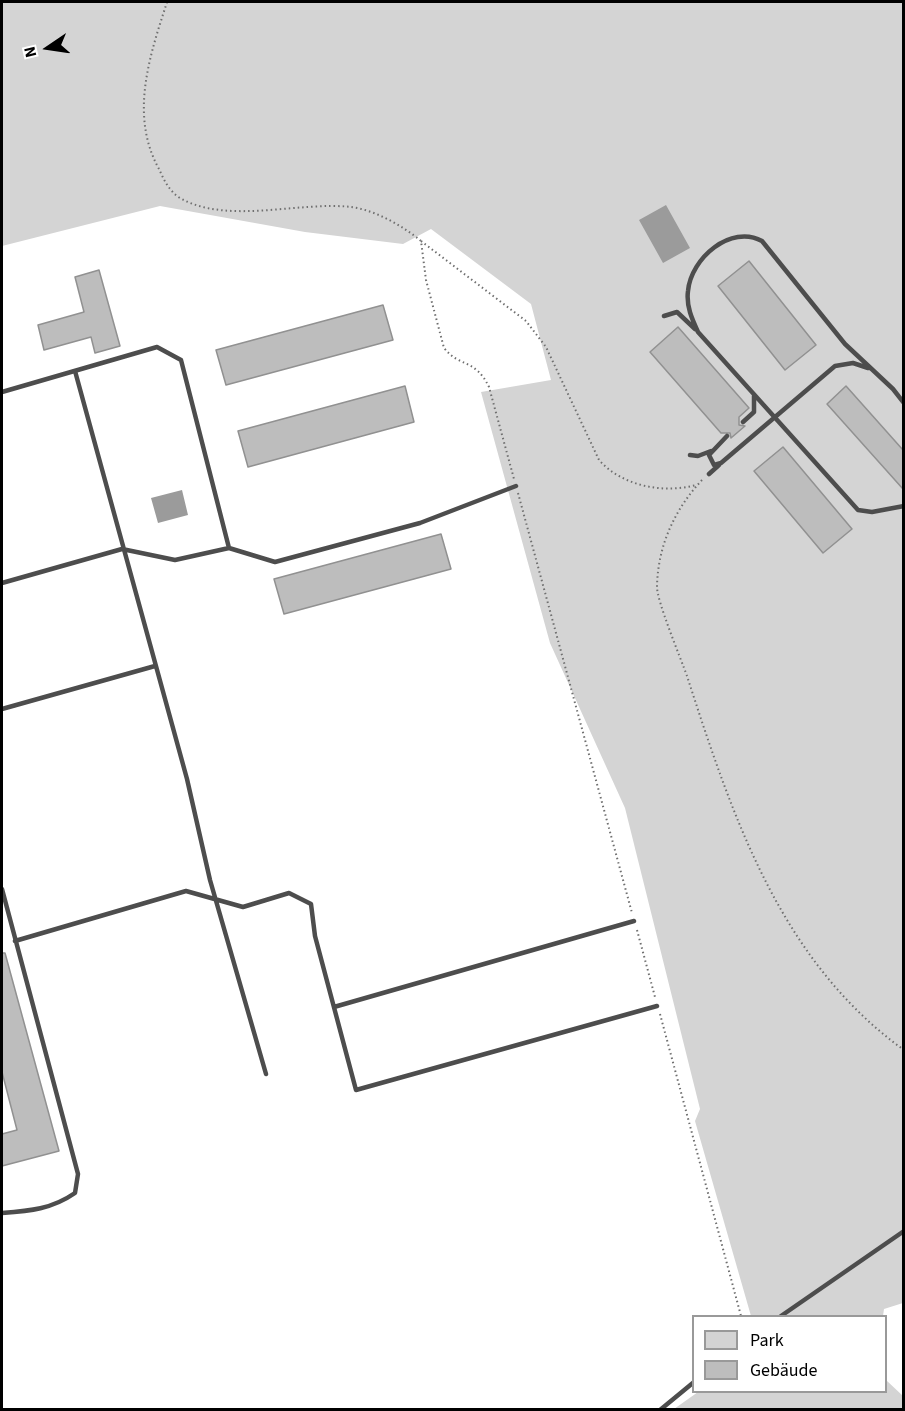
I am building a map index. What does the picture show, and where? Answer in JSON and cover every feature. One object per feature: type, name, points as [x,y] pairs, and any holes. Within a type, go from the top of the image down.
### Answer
[{"type":"lane","points":[[698,332],[687,302],[690,279],[696,268],[729,238],[752,235],[773,252],[839,337],[875,371],[903,404]]},
{"type":"lane","points":[[664,316],[677,312],[698,332],[858,510],[872,512],[903,506]]},
{"type":"lane","points":[[2,392],[157,347],[181,360],[229,548]]},
{"type":"lane","points":[[709,474],[835,366],[853,363],[875,371]]},
{"type":"lane","points":[[75,371],[122,549],[187,778],[215,898],[266,1074]]},
{"type":"lane","points":[[743,422],[754,412],[754,396]]},
{"type":"lane","points":[[690,455],[698,456],[711,451],[727,436]]},
{"type":"lane","points":[[711,451],[709,455],[711,464],[721,463]]},
{"type":"lane","points":[[2,583],[122,549],[175,560],[229,548],[275,562],[420,524],[516,486]]},
{"type":"lane","points":[[2,709],[155,666]]},
{"type":"lane","points":[[2,889],[78,1174],[75,1193],[59,1204],[40,1210],[2,1213]]},
{"type":"lane","points":[[15,941],[186,891],[243,908],[289,893],[311,904],[315,936],[356,1090],[657,1006]]},
{"type":"lane","points":[[2,909],[8,912]]},
{"type":"lane","points":[[333,1007],[634,921]]},
{"type":"lane","points":[[784,1315],[903,1231]]},
{"type":"lane","points":[[660,1410],[692,1383]]},
{"type":"path","points":[[167,2],[145,84],[143,121],[154,160],[170,190],[180,198],[204,207],[240,210],[352,207],[390,222],[421,241],[526,321],[546,347],[599,460],[609,470],[635,482],[667,490],[698,484]]},
{"type":"path","points":[[421,241],[426,280],[444,348],[451,357],[472,364],[483,374],[489,387],[740,1315]]},
{"type":"path","points":[[709,474],[698,484],[676,513],[665,540],[656,589],[712,755],[750,853],[804,948],[851,1005],[903,1050]]},
{"type":"green space","points":[[2,2],[903,2],[903,1303],[884,1309],[883,1315],[751,1315],[695,1121],[700,1109],[625,808],[550,643],[481,392],[551,380],[531,304],[431,229],[403,244],[305,232],[160,206],[2,246]]},
{"type":"green space","points":[[887,1381],[903,1396],[903,1409],[674,1409],[697,1393],[887,1393]]},
{"type":"shaded area","points":[[666,205],[690,248],[663,263],[639,220]]},
{"type":"shaded area","points":[[182,490],[188,515],[158,523],[151,498]]},
{"type":"building","points":[[749,261],[816,345],[785,370],[718,286]]},
{"type":"building","points":[[99,270],[120,346],[95,353],[91,337],[44,350],[38,325],[84,312],[75,277]]},
{"type":"building","points":[[383,305],[393,340],[226,385],[216,350]]},
{"type":"building","points":[[678,327],[749,408],[739,417],[739,425],[745,426],[731,438],[730,433],[721,433],[650,352]]},
{"type":"building","points":[[405,386],[414,422],[248,467],[238,431]]},
{"type":"building","points":[[846,386],[903,450],[903,489],[827,404]]},
{"type":"building","points":[[783,447],[852,529],[823,553],[754,471]]},
{"type":"building","points":[[441,534],[451,569],[284,614],[274,579]]},
{"type":"building","points":[[2,953],[5,953],[59,1151],[2,1166],[2,1134],[17,1130],[2,1072]]}]
